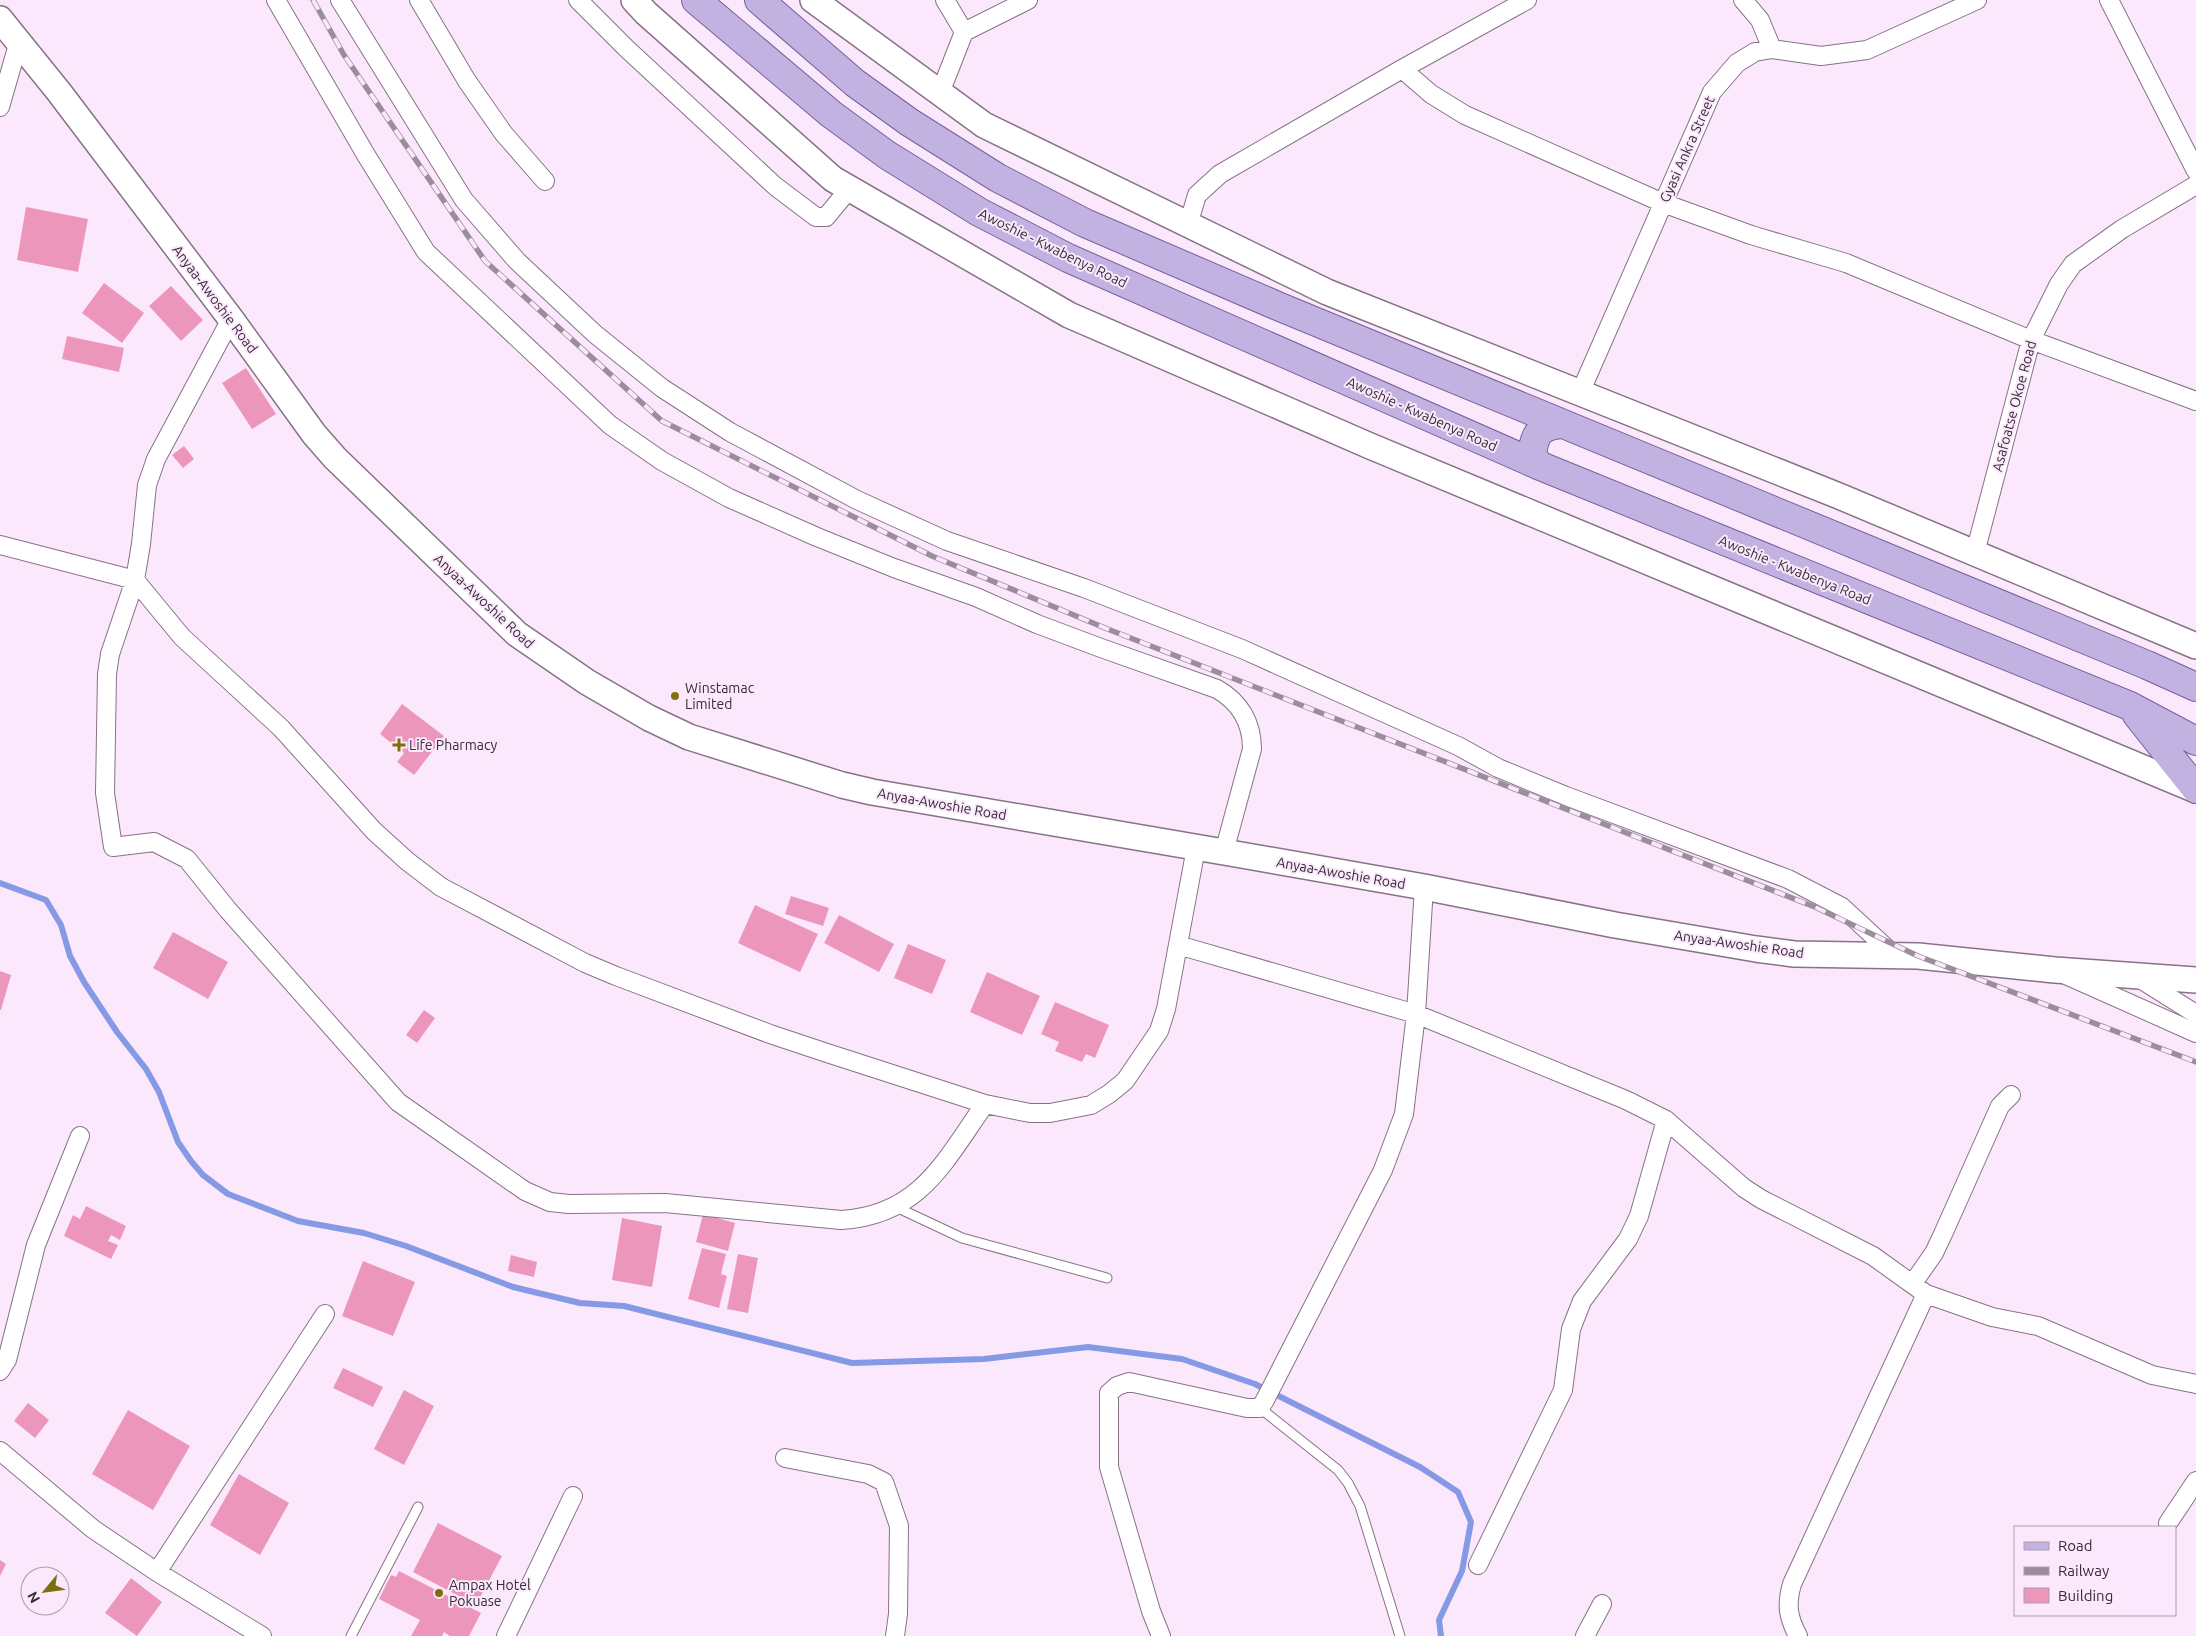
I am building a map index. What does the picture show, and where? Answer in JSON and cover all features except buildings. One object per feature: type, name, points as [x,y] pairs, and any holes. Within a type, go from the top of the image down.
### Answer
[{"type":"main road","name":"Awoshie - Kwabenya Road","points":[[696,0],[831,114],[887,155],[979,212],[1068,258],[1538,465],[2130,706],[2196,741]]},
{"type":"main road","points":[[759,0],[856,83],[909,122],[998,178],[1085,223],[1188,268],[2147,665],[2196,687]]},
{"type":"main road","points":[[1538,465],[1532,453],[1538,432],[1548,426],[1562,424]]},
{"type":"main road","points":[[2130,706],[2196,789]]},
{"type":"street","points":[[276,0],[366,155],[426,252],[610,425],[662,461],[729,498],[817,537],[894,568],[976,597],[1037,624],[1217,688],[1228,695],[1246,718],[1252,734],[1252,749],[1224,852]]},
{"type":"street","points":[[340,0],[464,200],[517,261],[595,334],[662,388],[730,432],[857,500],[947,542],[1084,588],[1242,649],[1458,746],[1506,772],[1788,879],[1842,907],[1895,956]]},
{"type":"street","points":[[419,0],[467,81],[483,104],[504,134],[545,181]]},
{"type":"street","points":[[578,0],[626,48],[775,186],[816,217],[826,217],[850,188]]},
{"type":"street","points":[[634,0],[646,13],[834,179],[1069,315],[1370,446],[2196,789]]},
{"type":"street","points":[[813,0],[984,125],[1327,292],[1839,496],[2196,646]]},
{"type":"street","points":[[945,0],[964,32]]},
{"type":"street","points":[[940,93],[964,32],[1028,0]]},
{"type":"street","points":[[1188,225],[1197,195],[1215,178],[1402,69],[1497,7],[1527,0]]},
{"type":"street","points":[[1743,0],[1760,20],[1772,49]]},
{"type":"street","name":"Gyasi Ankra Street","points":[[1580,393],[1712,92],[1737,63],[1755,52],[1772,49],[1821,56],[1867,50],[1976,0]]},
{"type":"street","points":[[2109,0],[2196,171]]},
{"type":"street","name":"Anyaa-Awoshie Road","points":[[0,19],[19,40],[231,319],[314,434],[335,458],[517,634],[540,652],[587,682],[649,718],[689,737],[842,785],[1424,887],[1615,925],[1756,949],[1794,954],[1918,956],[2055,970],[2196,980]]},
{"type":"street","points":[[0,107],[19,40]]},
{"type":"street","points":[[1402,69],[1431,94],[1465,115],[1664,203],[1751,235],[1846,264],[2031,340],[2196,401]]},
{"type":"street","name":"Asafoatse Okoe Road","points":[[1975,553],[2031,340],[2059,284],[2073,264],[2122,229],[2196,185]]},
{"type":"street","points":[[231,319],[156,459],[147,485],[135,580],[110,654],[107,674],[105,793],[113,847],[154,842],[187,859],[228,910],[398,1102],[524,1191],[550,1202],[569,1204],[665,1203],[841,1220],[863,1219],[896,1207],[930,1182],[985,1104]]},
{"type":"street","points":[[0,545],[135,580],[182,637],[281,728],[374,831],[407,861],[441,887],[585,963],[616,976],[770,1034],[985,1104],[1030,1113],[1050,1113],[1092,1105],[1125,1081],[1159,1031],[1166,1009],[1196,848]]},
{"type":"street","points":[[1161,1636],[1151,1611],[1109,1467],[1109,1393],[1117,1386],[1129,1382],[1247,1408],[1263,1404],[1387,1162],[1404,1114],[1416,1014],[1424,887]]},
{"type":"street","points":[[1178,945],[1416,1014],[1626,1100],[1666,1120],[1744,1188],[1761,1199],[1873,1256],[1920,1289],[1983,1315],[2038,1326],[2152,1375],[2196,1384]]},
{"type":"street","points":[[2055,970],[2196,1033]]},
{"type":"street","points":[[2134,976],[2196,1014]]},
{"type":"street","points":[[1798,1636],[1789,1614],[1787,1601],[1792,1584],[1934,1253],[2000,1106],[2011,1095]]},
{"type":"street","points":[[1478,1565],[1563,1390],[1571,1329],[1582,1302],[1628,1238],[1639,1216],[1666,1120]]},
{"type":"street","points":[[0,1371],[7,1360],[36,1245],[80,1136]]},
{"type":"street","points":[[157,1572],[325,1314]]},
{"type":"street","points":[[0,1451],[77,1516],[157,1572],[262,1636]]},
{"type":"street","points":[[785,1458],[868,1474],[884,1482],[899,1526],[898,1614],[894,1636]]},
{"type":"street","points":[[2168,1523],[2196,1482]]},
{"type":"street","points":[[506,1636],[573,1496]]},
{"type":"street","points":[[1585,1636],[1602,1604]]},
{"type":"lane","points":[[896,1207],[962,1238],[1107,1278]]},
{"type":"lane","points":[[1263,1404],[1338,1470],[1348,1483],[1360,1506],[1400,1636]]},
{"type":"lane","points":[[363,1636],[352,1634],[418,1507]]},
{"type":"waterway","points":[[0,883],[46,900],[61,925],[70,956],[84,982],[117,1032],[146,1069],[159,1092],[178,1142],[203,1175],[228,1194],[298,1221],[364,1233],[406,1246],[513,1287],[580,1303],[624,1306],[852,1363],[984,1359],[1088,1347],[1182,1359],[1255,1384],[1420,1467],[1458,1492],[1471,1522],[1462,1571],[1439,1620],[1441,1636]]},
{"type":"railway","points":[[313,0],[344,55],[485,261],[662,421],[932,556],[1105,628],[1815,907],[1918,956],[2196,1062]]},
{"type":"place","name":"Winstamac Limited","points":[[675,696]]},
{"type":"place","name":"Life Pharmacy","points":[[399,745]]},
{"type":"place","name":"Ampax Hotel Pokuase","points":[[439,1593]]}]
